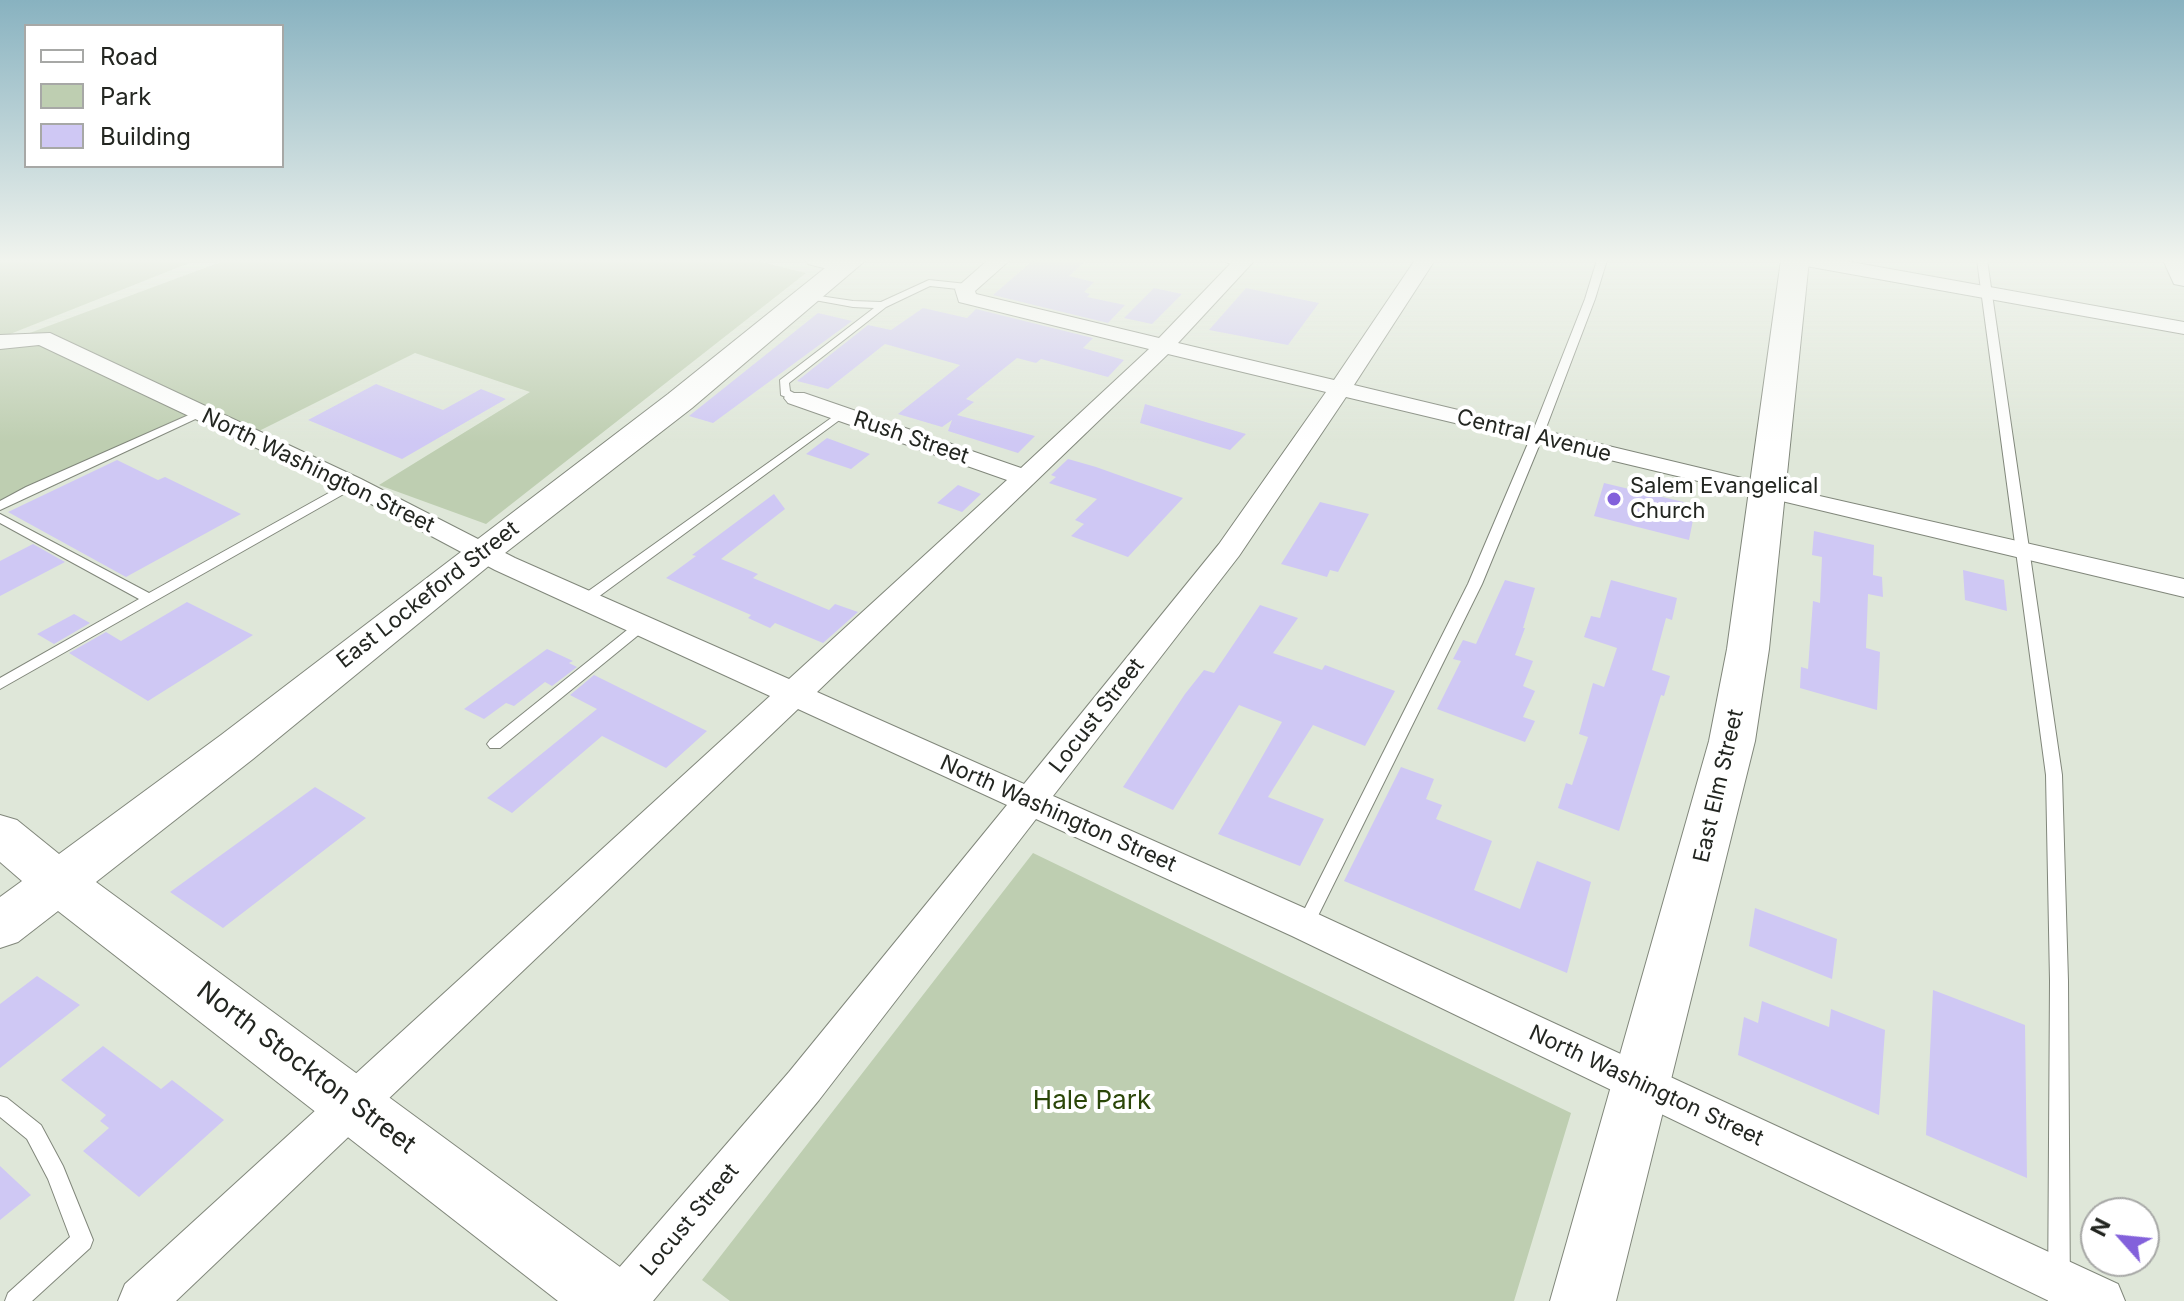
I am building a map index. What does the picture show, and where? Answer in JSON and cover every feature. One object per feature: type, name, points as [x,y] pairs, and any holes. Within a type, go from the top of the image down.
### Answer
[{"type":"street","name":"East Lockeford Street","points":[[0,926],[237,747],[482,552],[680,401],[772,321]]},
{"type":"street","name":"Central Avenue","points":[[1063,321],[1767,492],[2184,588]]},
{"type":"street","points":[[142,1301],[1025,478],[1166,345],[1187,321]]},
{"type":"street","name":"Locust Street","points":[[622,1301],[804,1086],[1229,550],[1385,321]]},
{"type":"street","name":"East Elm Street","points":[[1583,1301],[1732,741],[1748,649],[1788,321]]},
{"type":"street","points":[[2143,321],[2184,328]]},
{"type":"street","name":"North Washington Street","points":[[7,340],[42,338],[352,484],[482,552],[585,600],[1305,925],[1641,1083],[2059,1292],[2101,1301]]},
{"type":"street","name":"Rush Street","points":[[796,398],[1025,478]]},
{"type":"street","name":"North Stockton Street","points":[[0,834],[57,881],[612,1301]]},
{"type":"lane","points":[[796,398],[785,393],[784,382],[863,321]]},
{"type":"lane","points":[[1305,925],[1475,584],[1581,321]]},
{"type":"lane","points":[[1990,321],[2054,775],[2059,981],[2059,1292]]},
{"type":"lane","points":[[0,506],[200,413]]},
{"type":"lane","points":[[585,600],[841,414]]},
{"type":"lane","points":[[0,684],[352,484]]},
{"type":"lane","points":[[0,518],[149,599]]},
{"type":"lane","points":[[495,744],[642,625]]},
{"type":"lane","points":[[0,1105],[34,1132],[56,1173],[82,1240],[16,1301]]},
{"type":"green space","points":[[0,321],[44,321],[0,338]]},
{"type":"green space","points":[[63,321],[745,321],[486,524],[379,485],[530,392],[415,353],[249,436],[197,414],[0,510],[0,344]]},
{"type":"green space","name":"Hale Park","points":[[1033,853],[1571,1113],[1514,1301],[730,1301],[702,1280]]},
{"type":"building","points":[[808,321],[852,321],[713,423],[689,416]]},
{"type":"building","points":[[905,321],[1023,321],[1093,338],[1083,348],[1124,360],[1108,377],[1041,359],[1036,363],[1017,358],[966,399],[974,402],[957,415],[1035,436],[1018,453],[948,431],[952,420],[942,427],[898,414],[960,365],[885,344],[828,389],[797,381],[868,325],[891,330]]},
{"type":"building","points":[[1217,321],[1306,321],[1288,345],[1209,330]]},
{"type":"building","points":[[376,384],[443,410],[481,389],[506,399],[402,459],[308,420]]},
{"type":"building","points":[[1145,404],[1246,434],[1230,450],[1140,423]]},
{"type":"building","points":[[827,438],[870,454],[851,469],[806,454]]},
{"type":"building","points":[[1068,459],[1183,498],[1128,557],[1071,536],[1084,524],[1075,520],[1097,499],[1049,483],[1056,477],[1051,475]]},
{"type":"building","points":[[117,460],[158,480],[165,477],[241,514],[126,577],[8,512]]},
{"type":"building","points":[[1604,483],[1696,505],[1689,540],[1594,516]]},
{"type":"building","points":[[958,485],[981,494],[962,512],[937,503]]},
{"type":"building","points":[[774,494],[785,509],[721,559],[758,574],[753,578],[829,610],[835,604],[858,612],[823,643],[775,623],[770,628],[748,618],[751,615],[666,578]]},
{"type":"building","points":[[1320,502],[1369,514],[1338,572],[1330,570],[1327,577],[1281,564]]},
{"type":"building","points":[[1814,531],[1874,545],[1873,575],[1882,577],[1883,597],[1868,594],[1866,648],[1880,652],[1877,710],[1800,688],[1801,667],[1808,669],[1813,601],[1820,603],[1822,557],[1812,555]]},
{"type":"building","points":[[33,544],[65,562],[0,596],[0,561]]},
{"type":"building","points":[[1963,570],[2004,580],[2007,611],[1965,600]]},
{"type":"building","points":[[1505,580],[1535,588],[1515,655],[1533,661],[1523,686],[1535,691],[1523,717],[1535,721],[1525,742],[1437,709],[1461,661],[1453,659],[1463,640],[1476,644]]},
{"type":"building","points":[[1611,580],[1677,598],[1672,620],[1666,618],[1652,670],[1670,676],[1664,696],[1661,695],[1619,831],[1558,808],[1566,783],[1572,785],[1588,737],[1579,734],[1593,683],[1604,687],[1617,648],[1584,637],[1591,616],[1600,618]]},
{"type":"building","points":[[187,602],[253,635],[148,701],[69,653],[106,632],[121,641]]},
{"type":"building","points":[[1260,605],[1298,618],[1273,653],[1322,670],[1325,665],[1395,691],[1365,746],[1313,725],[1268,797],[1324,819],[1300,866],[1218,834],[1282,722],[1239,705],[1173,810],[1123,787],[1185,694],[1204,670],[1214,673]]},
{"type":"building","points":[[74,614],[90,623],[54,644],[37,634]]},
{"type":"building","points":[[547,649],[573,661],[569,663],[577,667],[552,686],[545,682],[514,706],[506,703],[484,719],[464,709]]},
{"type":"building","points":[[594,675],[707,731],[666,768],[602,736],[512,813],[487,798],[597,709],[570,695]]},
{"type":"building","points":[[1401,767],[1434,779],[1426,799],[1442,805],[1436,819],[1492,841],[1474,890],[1520,909],[1537,861],[1591,882],[1567,973],[1344,881]]},
{"type":"building","points":[[315,787],[366,818],[223,928],[170,892]]},
{"type":"building","points":[[1755,908],[1837,939],[1832,979],[1749,946]]},
{"type":"building","points":[[37,976],[80,1005],[0,1068],[0,1004]]},
{"type":"building","points":[[1933,990],[2025,1025],[2027,1178],[1926,1135]]},
{"type":"building","points":[[1762,1001],[1829,1027],[1831,1009],[1885,1030],[1879,1115],[1738,1055],[1744,1017],[1758,1023]]},
{"type":"building","points":[[103,1046],[161,1089],[172,1080],[224,1120],[139,1197],[83,1151],[109,1128],[100,1121],[106,1115],[61,1080]]},
{"type":"building","points":[[0,1166],[31,1195],[0,1220]]},
{"type":"place","name":"Salem Evangelical Church","points":[[1614,499]]}]
